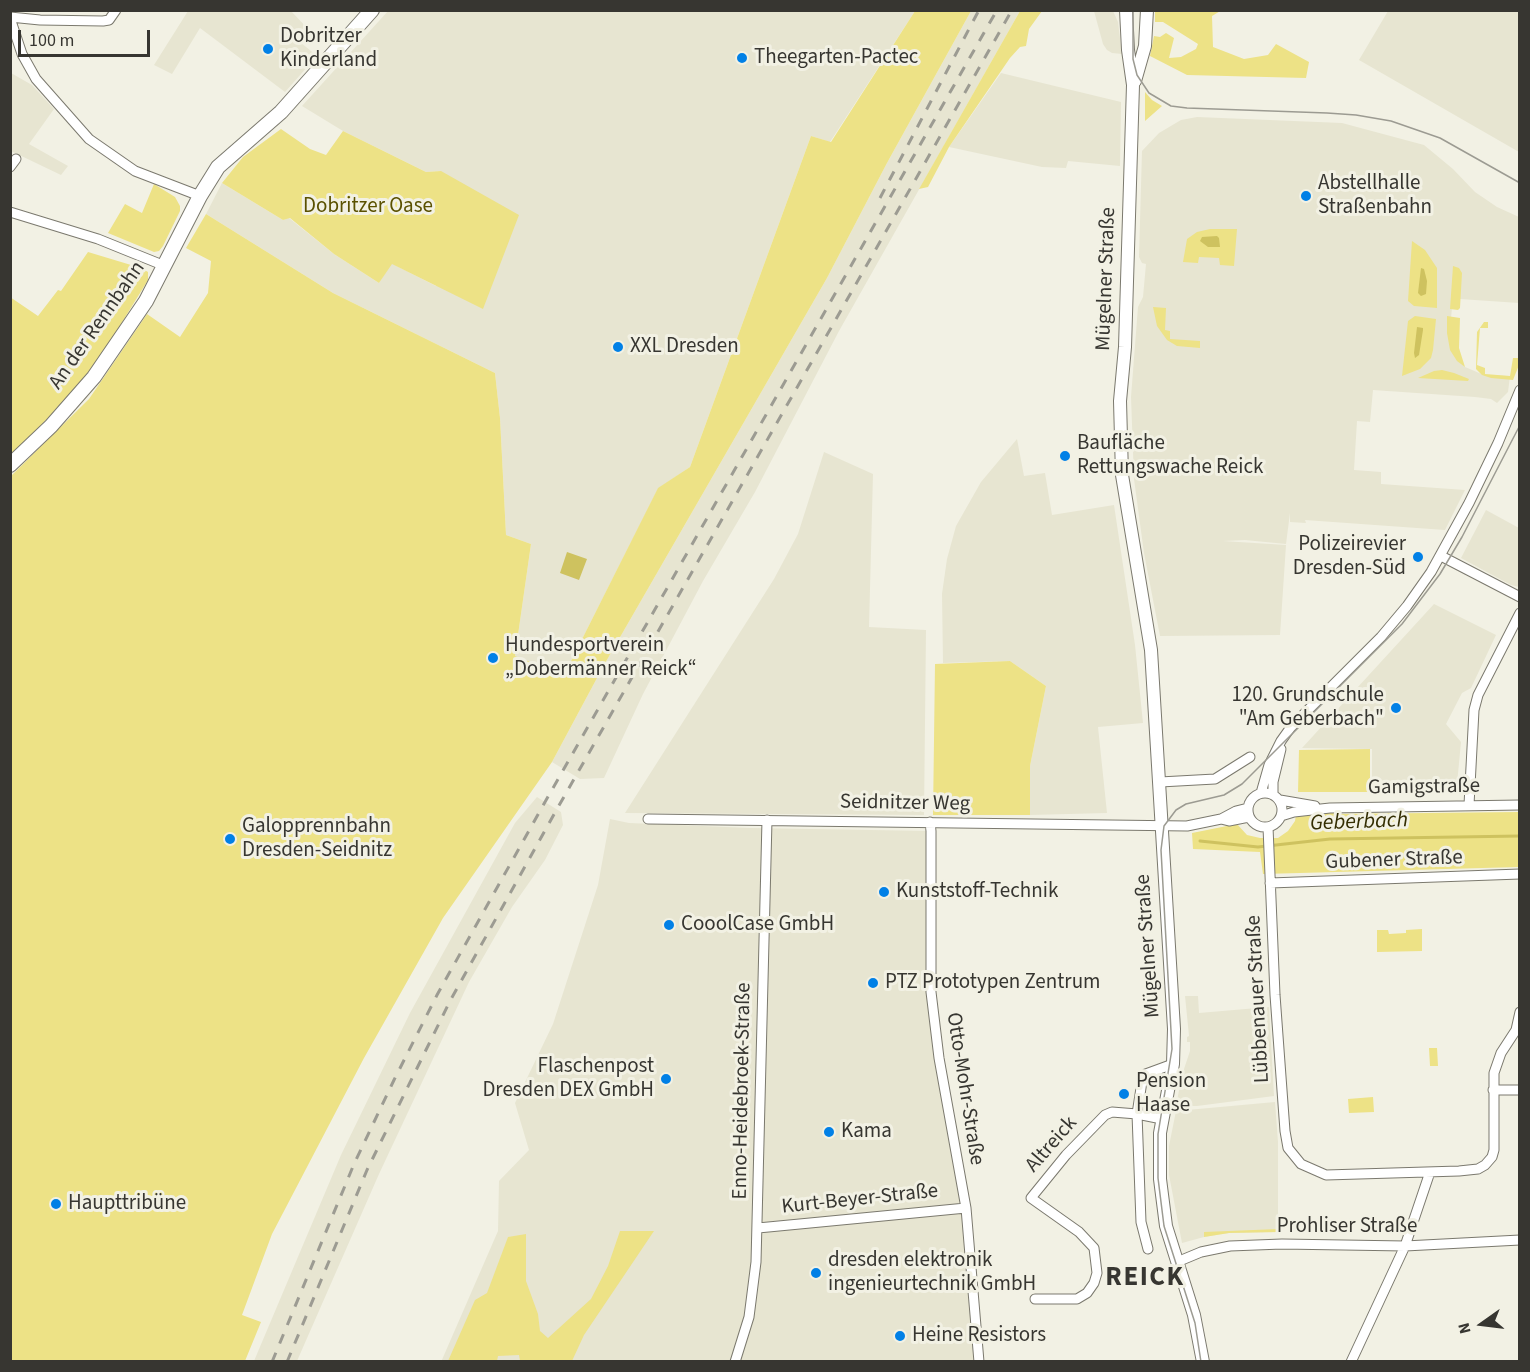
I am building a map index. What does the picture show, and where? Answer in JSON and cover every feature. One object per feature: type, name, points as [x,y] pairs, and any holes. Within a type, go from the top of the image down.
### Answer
[{"type":"main road","name":"An der Rennbahn","points":[[10,465],[80,394],[146,301],[218,166],[280,112],[372,10]]},
{"type":"street","points":[[116,10],[109,20],[103,21],[10,17],[22,54],[36,79],[89,139],[135,171],[200,196]]},
{"type":"street","name":"Mügelner Straße","points":[[1126,10],[1133,85],[1126,327],[1120,401],[1122,475],[1151,650],[1174,1029],[1173,1064]]},
{"type":"street","name":"Mügelner Straße","points":[[1133,85],[1145,46],[1147,10]]},
{"type":"street","points":[[10,212],[98,239],[165,266]]},
{"type":"street","points":[[1268,827],[1257,825],[1249,812],[1252,798],[1261,792],[1269,765],[1281,741],[1381,637],[1407,606],[1441,556],[1493,453],[1520,390]]},
{"type":"street","points":[[1441,556],[1520,597]]},
{"type":"street","points":[[1469,806],[1474,710],[1478,695],[1520,613]]},
{"type":"street","points":[[1281,816],[1282,805],[1276,797],[1279,756],[1286,734]]},
{"type":"street","points":[[1160,782],[1215,779],[1222,777],[1250,757]]},
{"type":"street","name":"Gamigstraße","points":[[1261,792],[1329,808]]},
{"type":"street","name":"Gamigstraße","points":[[1268,827],[1276,823],[1281,816],[1294,812],[1329,808],[1520,805]]},
{"type":"street","points":[[1162,826],[1186,826],[1221,819],[1236,811],[1249,812]]},
{"type":"street","name":"Seidnitzer Weg","points":[[648,819],[1162,826]]},
{"type":"street","name":"Enno-Heidebroek-Straße","points":[[735,1362],[749,1317],[758,1228],[767,820]]},
{"type":"street","name":"Otto-Mohr-Straße","points":[[930,822],[932,831],[931,992],[939,1058],[966,1208],[979,1362]]},
{"type":"street","name":"Lübbenauer Straße","points":[[1268,827],[1285,1131],[1288,1148],[1301,1164],[1326,1175],[1430,1172]]},
{"type":"street","name":"Gubener Straße","points":[[1270,883],[1520,874]]},
{"type":"street","points":[[1351,1362],[1405,1246],[1430,1172],[1478,1169],[1492,1157],[1494,1150],[1493,1090],[1496,1065],[1516,1030],[1520,1012]]},
{"type":"street","points":[[1148,1250],[1141,1222],[1137,1114],[1143,1075],[1173,1064]]},
{"type":"street","points":[[1173,1064],[1162,1119],[1159,1160],[1162,1204],[1199,1335],[1203,1362]]},
{"type":"street","points":[[1493,1090],[1520,1090]]},
{"type":"street","name":"Altreick","points":[[1035,1299],[1077,1299],[1087,1293],[1097,1273],[1094,1248],[1062,1219],[1031,1198],[1066,1155],[1105,1115],[1112,1112],[1162,1119]]},
{"type":"street","name":"Kurt-Beyer-Straße","points":[[758,1228],[966,1208]]},
{"type":"street","name":"Prohliser Straße","points":[[1177,1262],[1201,1252],[1230,1246],[1282,1244],[1405,1246],[1520,1240]]},
{"type":"shaded area","name":"Dobritzer Kinderland","points":[[188,11],[291,11],[310,31],[300,42],[317,56],[285,92],[200,28],[172,74],[154,65]]},
{"type":"shaded area","points":[[388,11],[915,11],[830,142],[811,136],[690,467],[658,489],[564,675],[515,656],[531,544],[506,535],[500,418],[495,373],[333,293],[206,214],[222,183],[283,220],[289,218],[334,254],[379,283],[391,263],[436,286],[441,171],[426,172],[343,131],[302,106]]},
{"type":"shaded area","points":[[971,11],[1020,11],[839,331],[755,492],[703,581],[643,694],[604,778],[580,779],[552,762],[604,665],[827,278]]},
{"type":"shaded area","points":[[1094,11],[1113,11],[1118,22],[1122,54],[1112,53],[1103,44]]},
{"type":"shaded area","points":[[1388,11],[1519,11],[1519,152],[1359,60]]},
{"type":"shaded area","points":[[11,73],[32,85],[54,109],[29,144],[68,166],[61,175],[11,151]]},
{"type":"shaded area","points":[[1001,73],[1121,102],[1120,166],[1068,161],[1066,168],[1042,167],[949,147]]},
{"type":"shaded area","points":[[1197,117],[1342,123],[1424,145],[1453,169],[1475,192],[1497,207],[1519,217],[1519,303],[1460,299],[1452,308],[1451,318],[1460,361],[1465,367],[1484,375],[1510,376],[1508,392],[1497,403],[1491,399],[1475,397],[1373,390],[1370,422],[1357,421],[1354,470],[1381,472],[1381,484],[1465,490],[1445,530],[1305,520],[1306,523],[1290,522],[1290,513],[1286,544],[1245,540],[1223,541],[1286,545],[1280,635],[1160,636],[1144,553],[1134,479],[1131,397],[1138,307],[1143,297],[1146,264],[1142,263],[1139,257],[1142,151],[1159,133],[1181,120]]},
{"type":"shaded area","points":[[1217,236],[1220,247],[1208,247],[1200,241],[1202,237]]},
{"type":"shaded area","points":[[1421,268],[1424,269],[1427,281],[1426,294],[1421,296],[1418,293]]},
{"type":"shaded area","points":[[1417,327],[1423,330],[1419,355],[1415,358],[1414,353]]},
{"type":"shaded area","points":[[1017,439],[1024,476],[1045,473],[1052,515],[1114,505],[1135,645],[1143,723],[1098,727],[1107,813],[1030,815],[1030,766],[1046,686],[1010,661],[943,663],[942,594],[947,559],[956,526],[981,482]]},
{"type":"shaded area","points":[[824,452],[873,474],[869,627],[926,630],[924,815],[625,813],[774,579],[798,534]]},
{"type":"shaded area","points":[[1486,510],[1519,528],[1519,587],[1461,558]]},
{"type":"shaded area","points":[[567,552],[587,559],[579,580],[560,573]]},
{"type":"shaded area","name":"120. Grundschule \"Am Geberbach\"","points":[[1434,604],[1496,635],[1471,688],[1462,693],[1446,724],[1461,742],[1457,784],[1452,789],[1372,790],[1372,749],[1302,748]]},
{"type":"shaded area","points":[[537,797],[561,812],[563,825],[545,860],[512,907],[469,982],[379,1174],[297,1361],[254,1361],[341,1155],[410,1013],[515,823]]},
{"type":"shaded area","points":[[610,819],[629,823],[750,828],[931,831],[931,992],[966,1208],[979,1361],[441,1362],[498,1231],[499,1181],[529,1150],[515,1103],[553,1024],[598,885]]},
{"type":"shaded area","points":[[1185,996],[1198,996],[1199,1013],[1269,1007],[1274,1096],[1197,1106],[1176,1106],[1182,1075],[1190,1051],[1190,1042],[1187,1042],[1189,1036]]},
{"type":"shaded area","points":[[1275,1102],[1278,1142],[1278,1232],[1229,1233],[1182,1243],[1169,1175],[1169,1146],[1176,1111]]},
{"type":"green space","points":[[1222,10],[1212,16],[1213,47],[1244,59],[1268,55],[1276,44],[1309,62],[1306,78],[1187,75],[1150,56],[1154,36],[1160,37],[1166,33],[1174,38],[1169,58],[1181,57],[1196,49],[1198,44],[1163,22],[1155,22],[1155,11]]},
{"type":"green space","name":"Galopprennbahn Dresden-Seidnitz","points":[[915,11],[971,11],[827,278],[604,665],[552,762],[443,918],[364,1058],[272,1234],[242,1315],[261,1322],[245,1361],[11,1361],[11,476],[89,399],[147,314],[180,337],[208,293],[211,261],[186,248],[206,214],[333,293],[495,373],[500,418],[506,535],[531,544],[515,656],[564,675],[658,488],[690,467],[811,136],[831,142]]},
{"type":"green space","points":[[1020,11],[1042,11],[1029,29],[1026,46],[1020,47],[1010,58],[949,147],[928,187],[919,189]]},
{"type":"green space","points":[[1145,92],[1162,106],[1145,121]]},
{"type":"green space","name":"Dobritzer Oase","points":[[281,129],[310,149],[326,155],[343,131],[426,172],[441,171],[519,215],[483,309],[392,264],[379,283],[334,254],[290,218],[283,220],[222,183],[243,157]]},
{"type":"green space","points":[[154,184],[175,197],[180,211],[163,246],[159,251],[154,252],[108,233],[125,204],[142,213]]},
{"type":"green space","points":[[1210,229],[1237,229],[1234,266],[1220,265],[1219,258],[1199,257],[1198,263],[1183,262],[1187,239],[1197,232]]},
{"type":"green space","points":[[1412,241],[1425,250],[1437,268],[1437,308],[1414,306],[1408,301]]},
{"type":"green space","points":[[88,252],[141,268],[148,272],[148,280],[105,350],[73,392],[10,457],[10,297],[38,316],[58,290],[61,291]]},
{"type":"green space","points":[[1453,266],[1459,268],[1462,273],[1458,310],[1450,309]]},
{"type":"green space","points":[[1153,307],[1166,308],[1165,330],[1170,331],[1170,339],[1200,341],[1200,348],[1177,346],[1167,340],[1157,326]]},
{"type":"green space","points":[[1415,316],[1436,319],[1433,350],[1431,358],[1420,369],[1402,376],[1408,321]]},
{"type":"green space","points":[[1447,316],[1460,318],[1459,348],[1465,367],[1457,361],[1450,350]]},
{"type":"green space","points":[[1484,322],[1488,322],[1488,328],[1480,328],[1477,365],[1485,368],[1485,374],[1510,376],[1513,358],[1519,358],[1519,365],[1513,380],[1491,378],[1482,375],[1476,369],[1477,332]]},
{"type":"green space","points":[[1442,370],[1469,379],[1468,381],[1418,378]]},
{"type":"green space","points":[[1010,661],[1046,686],[1030,766],[1030,815],[933,815],[935,664]]},
{"type":"green space","points":[[1370,749],[1370,792],[1298,792],[1299,750]]},
{"type":"green space","points":[[1336,811],[1336,814],[1519,812],[1519,867],[1263,874],[1260,852],[1193,849],[1192,833],[1237,824],[1247,835],[1278,838],[1288,831],[1296,815]]},
{"type":"green space","points":[[1422,929],[1422,951],[1377,952],[1377,930],[1388,930],[1389,934]]},
{"type":"green space","points":[[1429,1048],[1437,1048],[1438,1066],[1430,1066]]},
{"type":"green space","points":[[1373,1097],[1374,1112],[1349,1113],[1348,1099]]},
{"type":"green space","points":[[1278,1229],[1278,1232],[1229,1233],[1204,1237],[1204,1232]]},
{"type":"green space","points":[[620,1231],[654,1231],[584,1335],[572,1361],[520,1361],[519,1355],[498,1356],[497,1361],[448,1361],[475,1300],[487,1293],[508,1237],[526,1234],[526,1281],[538,1314],[540,1331],[548,1338],[591,1299],[608,1266]]},
{"type":"waterway","name":"Geberbach","points":[[1200,841],[1258,847],[1330,839],[1520,836]]},
{"type":"tram line","points":[[1133,10],[1133,59],[1137,75],[1149,93],[1171,106],[1327,113],[1391,121],[1440,138],[1520,183]]},
{"type":"tram line","points":[[1201,1362],[1195,1323],[1164,1226],[1158,1178],[1158,1134],[1172,1049],[1161,850],[1164,826],[1176,810],[1186,804],[1224,795],[1242,784],[1402,624],[1440,574],[1462,537],[1520,425]]},
{"type":"railway","points":[[880,198],[979,10]]},
{"type":"railway","points":[[272,1362],[354,1164],[437,995],[997,10]]},
{"type":"railway","points":[[287,1362],[367,1170],[450,1001],[1012,10]]},
{"type":"place","name":"Dobritzer Kinderland","points":[[268,49]]},
{"type":"place","name":"Theegarten-Pactec","points":[[742,58]]},
{"type":"place","name":"Abstellhalle Straßenbahn","points":[[1306,196]]},
{"type":"place","name":"XXL Dresden","points":[[618,347]]},
{"type":"place","name":"Baufläche Rettungswache Reick","points":[[1065,456]]},
{"type":"place","name":"Polizeirevier Dresden-Süd","points":[[1418,557]]},
{"type":"place","name":"Hundesportverein „Dobermänner Reick“","points":[[493,658]]},
{"type":"place","name":"120. Grundschule \"Am Geberbach\"","points":[[1396,708]]},
{"type":"place","name":"Galopprennbahn Dresden-Seidnitz","points":[[230,839]]},
{"type":"place","name":"Kunststoff-Technik","points":[[884,892]]},
{"type":"place","name":"CooolCase GmbH","points":[[669,925]]},
{"type":"place","name":"PTZ Prototypen Zentrum","points":[[873,983]]},
{"type":"place","name":"Flaschenpost Dresden DEX GmbH","points":[[666,1079]]},
{"type":"place","name":"Pension Haase","points":[[1124,1094]]},
{"type":"place","name":"Kama","points":[[829,1132]]},
{"type":"place","name":"Haupttribüne","points":[[56,1204]]},
{"type":"place","name":"dresden elektronik ingenieurtechnik GmbH","points":[[816,1273]]},
{"type":"place","name":"Heine Resistors","points":[[900,1336]]},
{"type":"district","name":"REICK","points":[[1145,1279]]}]
